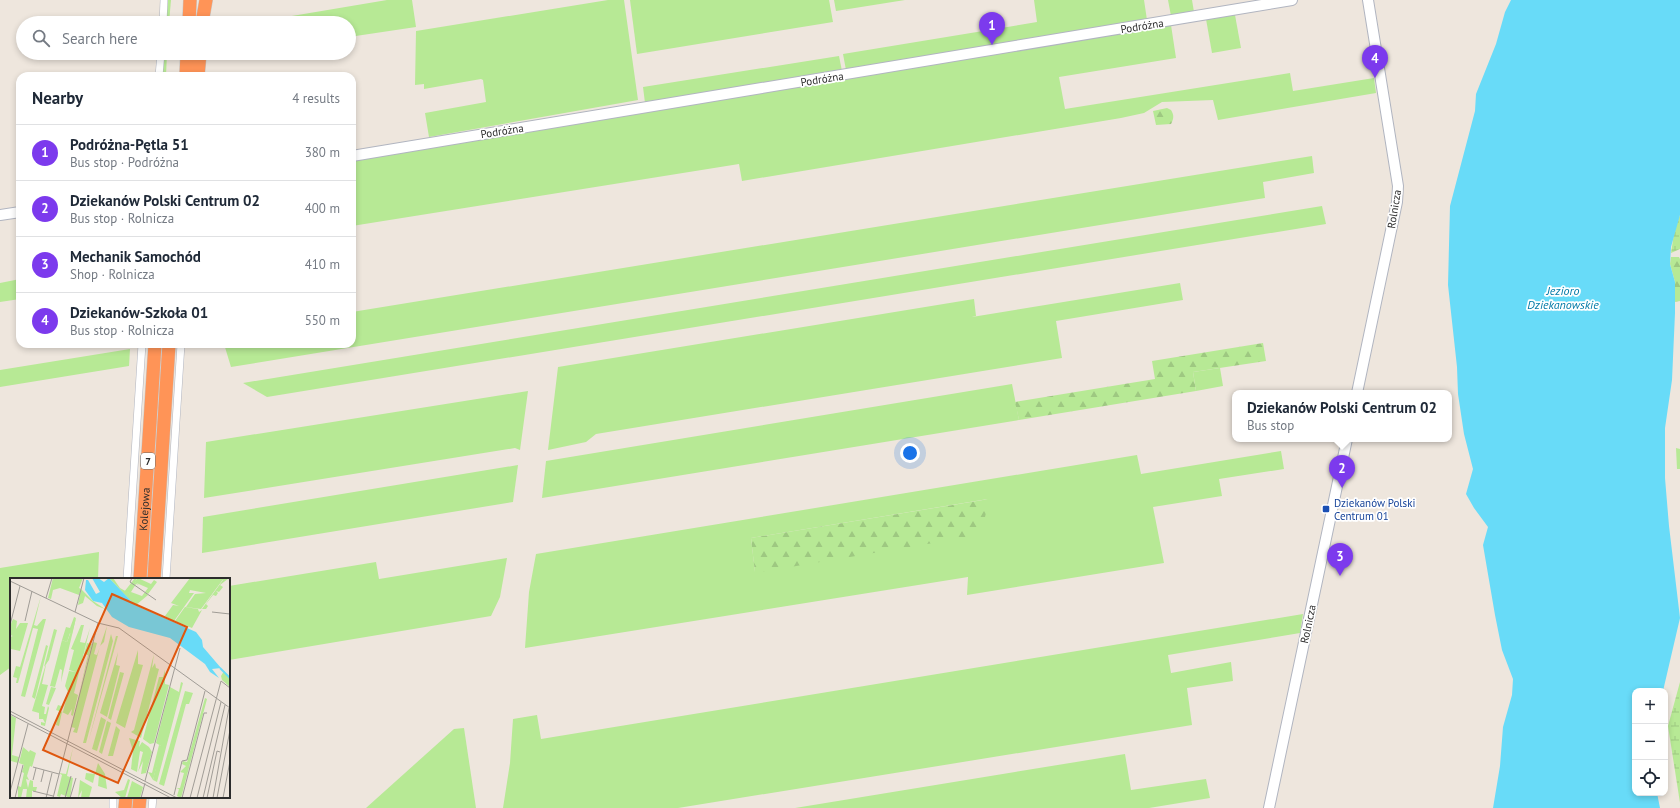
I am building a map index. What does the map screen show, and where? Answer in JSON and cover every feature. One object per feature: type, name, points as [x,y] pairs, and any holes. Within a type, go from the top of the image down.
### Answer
[{"type":"highway","points":[[189,16],[190,0]]},
{"type":"highway","points":[[203,16],[206,0]]},
{"type":"highway","points":[[186,72],[187,60]]},
{"type":"highway","points":[[198,72],[199,60]]},
{"type":"highway","name":"Kolejowa","points":[[140,578],[155,348]]},
{"type":"highway","name":"Kolejowa","points":[[154,578],[169,348]]},
{"type":"highway","points":[[139,808],[140,798]]},
{"type":"street","points":[[163,16],[164,0]]},
{"type":"street","name":"Podróżna","points":[[356,155],[1292,0]]},
{"type":"street","name":"Rolnicza","points":[[1357,390],[1398,190],[1368,0]]},
{"type":"street","points":[[160,72],[161,60]]},
{"type":"street","points":[[0,215],[16,213]]},
{"type":"street","points":[[127,578],[142,348]]},
{"type":"street","points":[[166,578],[181,348]]},
{"type":"street","name":"Rolnicza","points":[[1269,808],[1346,442]]},
{"type":"green space","points":[[168,0],[171,0],[170,16],[167,16]]},
{"type":"green space","points":[[387,0],[412,0],[416,27],[356,36],[356,16],[292,16]]},
{"type":"green space","points":[[608,0],[624,0],[638,100],[429,137],[425,113],[486,102],[483,80],[481,79],[424,89],[424,84],[415,85],[416,31]]},
{"type":"green space","points":[[630,0],[829,0],[833,22],[637,54]]},
{"type":"green space","points":[[834,0],[905,0],[836,11]]},
{"type":"green space","points":[[1034,0],[1144,0],[1147,20],[846,70],[843,54],[1037,22]]},
{"type":"green space","points":[[1168,0],[1192,0],[1194,12],[1171,16]]},
{"type":"green space","points":[[1235,15],[1241,48],[1212,53],[1206,19]]},
{"type":"green space","points":[[1171,25],[1176,58],[1059,77],[1065,109],[1290,73],[1293,91],[1374,78],[1376,93],[1218,120],[1213,100],[1162,102],[1144,113],[1121,118],[742,181],[739,164],[356,225],[356,159]]},
{"type":"green space","points":[[839,56],[842,71],[645,103],[643,87]]},
{"type":"green space","points":[[163,60],[167,60],[166,72],[162,72]]},
{"type":"green space","points":[[1167,108],[1171,110],[1173,115],[1171,124],[1156,125],[1153,111]]},
{"type":"green space","points":[[1312,156],[1314,173],[1263,182],[1265,198],[356,347],[356,311]]},
{"type":"green space","points":[[1322,206],[1326,224],[267,397],[243,383]]},
{"type":"green space","points":[[1680,215],[1680,249],[1671,253],[1675,227]]},
{"type":"green space","points":[[1671,257],[1679,257],[1680,259],[1680,301],[1675,302],[1675,282],[1670,264]]},
{"type":"green space","points":[[16,280],[16,300],[0,302],[0,283]]},
{"type":"green space","points":[[1180,283],[1183,300],[1056,321],[1062,358],[596,434],[586,442],[548,450],[558,367],[974,299],[976,316],[972,317]]},
{"type":"green space","points":[[1263,343],[1266,361],[1193,372],[1196,391],[1019,420],[1015,402],[1155,379],[1152,361]]},
{"type":"green space","points":[[225,348],[347,348],[231,367]]},
{"type":"green space","points":[[130,349],[129,366],[0,387],[0,370]]},
{"type":"green space","points":[[1220,368],[1223,386],[1196,391],[1193,372]]},
{"type":"green space","points":[[1012,384],[1019,420],[542,498],[546,461]]},
{"type":"green space","points":[[528,391],[520,450],[515,448],[204,498],[206,442]]},
{"type":"green space","points":[[1676,448],[1680,449],[1680,469],[1677,469]]},
{"type":"green space","points":[[1281,451],[1284,469],[1219,479],[1222,496],[1153,507],[1164,563],[967,595],[968,577],[525,648],[529,592],[536,554],[1137,455],[1141,474]],"holes":[[[988,499],[755,572],[751,538]]]},
{"type":"green space","points":[[518,465],[513,502],[202,553],[203,517]]},
{"type":"green space","points":[[989,499],[981,535],[755,573],[751,538]]},
{"type":"green space","points":[[99,552],[98,578],[10,578],[10,668],[0,675],[0,568]]},
{"type":"green space","points":[[507,558],[500,597],[491,616],[230,660],[230,586],[376,562],[379,579]]},
{"type":"green space","points":[[1303,614],[1300,633],[1168,655],[1171,673],[1231,662],[1233,681],[1187,688],[1192,725],[678,808],[503,808],[510,763],[513,719],[537,715],[541,739]]},
{"type":"green space","points":[[1680,682],[1680,803],[1668,726]]},
{"type":"green space","points":[[464,728],[476,808],[366,808],[454,729]]},
{"type":"green space","points":[[1125,754],[1131,790],[1206,779],[1210,798],[1149,808],[795,808]]},
{"type":"water","name":"Jezioro Dziekanowskie","points":[[1511,0],[1680,0],[1680,215],[1671,247],[1670,264],[1675,282],[1675,313],[1672,380],[1665,428],[1665,478],[1680,618],[1664,688],[1632,688],[1632,796],[1658,796],[1660,808],[1493,808],[1500,766],[1503,727],[1512,695],[1513,679],[1502,650],[1483,545],[1488,527],[1466,494],[1473,469],[1464,434],[1458,394],[1457,367],[1448,285],[1450,206],[1475,111],[1476,94],[1496,44],[1505,12]]},
{"type":"place","name":"Podróżna-Pętla 51","points":[[992,45]]},
{"type":"place","name":"Dziekanów-Szkoła 01","points":[[1375,78]]},
{"type":"place","name":"Dziekanów Polski Centrum 02","points":[[1342,488]]},
{"type":"place","name":"Dziekanów Polski Centrum 01","points":[[1326,509]]},
{"type":"place","name":"Mechanik Samochód","points":[[1340,576]]}]
